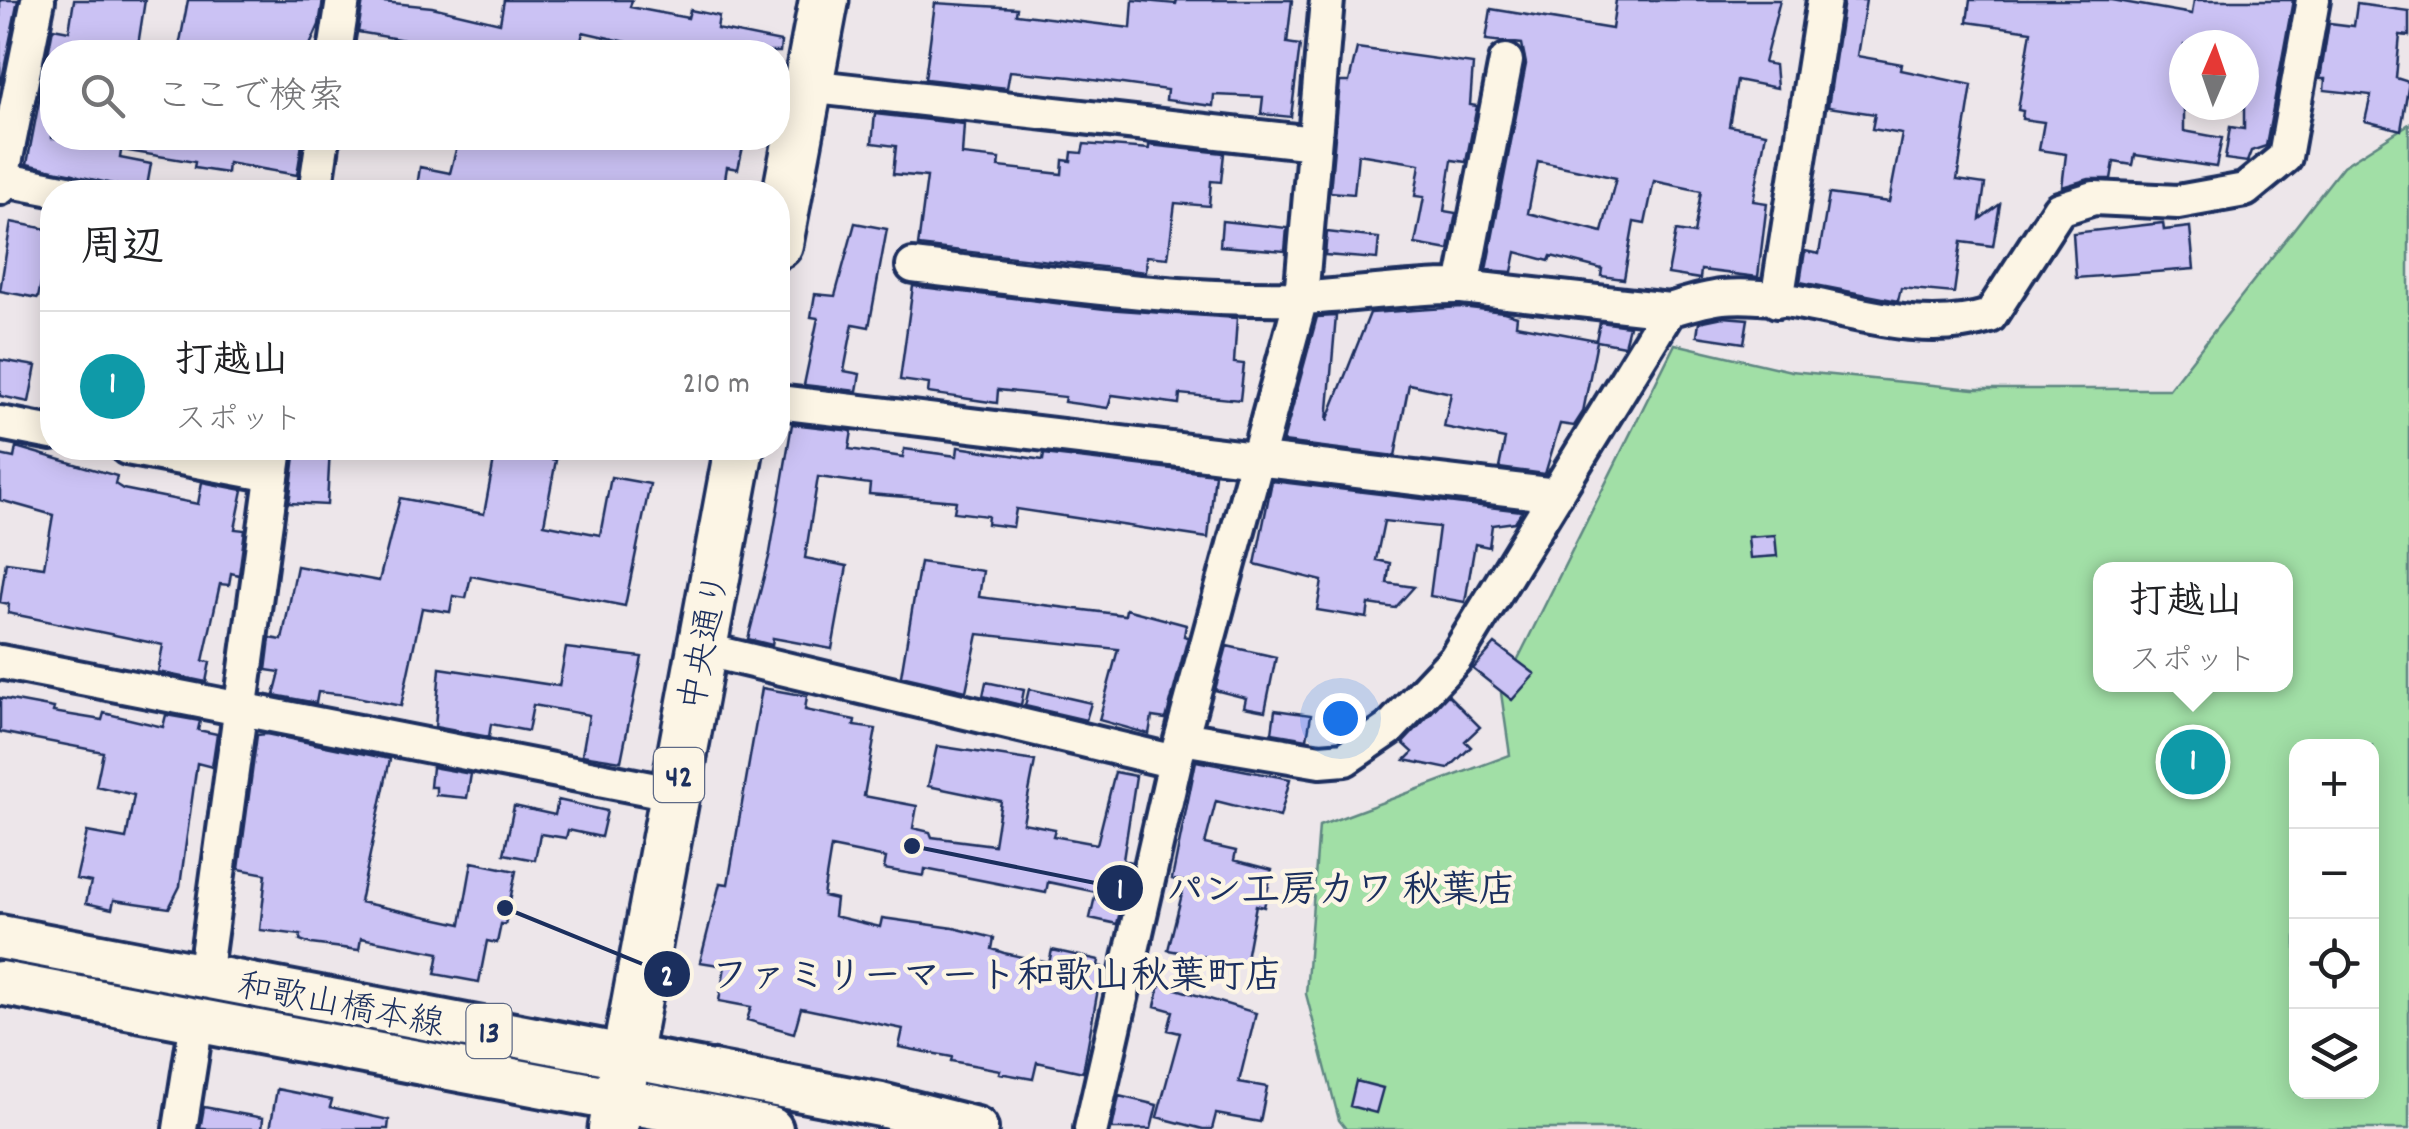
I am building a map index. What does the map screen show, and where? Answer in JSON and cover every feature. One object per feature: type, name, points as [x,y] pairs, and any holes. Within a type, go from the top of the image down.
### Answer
[{"type":"highway","points":[[790,180],[824,0]]},
{"type":"highway","name":"中央通り","points":[[620,1096],[737,460]]},
{"type":"main road","name":"和歌山橋本線","points":[[0,937],[204,976],[620,1096],[881,1105],[976,1129]]},
{"type":"main road","name":"和歌山橋本線","points":[[0,983],[620,1096],[771,1129]]},
{"type":"street","points":[[38,0],[1,182],[40,188]]},
{"type":"street","points":[[337,40],[343,0]]},
{"type":"street","points":[[1091,1129],[1179,750],[1301,298],[1327,0]]},
{"type":"street","points":[[1777,302],[1824,0]]},
{"type":"street","points":[[913,266],[1107,288],[1301,298],[1415,286],[1462,287],[1669,310],[1724,297],[1777,302],[1915,326],[1960,325],[1990,316],[2060,209],[2094,198],[2178,202],[2245,190],[2285,158],[2313,0]]},
{"type":"street","points":[[1462,287],[1506,60]]},
{"type":"street","points":[[807,86],[1314,143]]},
{"type":"street","points":[[317,180],[321,150]]},
{"type":"street","points":[[702,649],[1179,750],[1320,761],[1346,759],[1389,729],[1454,659],[1669,310]]},
{"type":"street","points":[[790,403],[1556,495]]},
{"type":"street","points":[[0,423],[40,431]]},
{"type":"street","points":[[204,976],[274,461]]},
{"type":"street","points":[[0,662],[676,794]]},
{"type":"street","points":[[180,1129],[198,1021]]},
{"type":"green space","points":[[2409,124],[2409,1129],[1346,1129],[1339,1120],[1306,994],[1319,826],[1510,755],[1501,693],[1675,344],[1791,371],[1974,389],[2169,389],[2343,166]]},
{"type":"building","points":[[0,0],[18,0],[1,84],[0,84]]},
{"type":"building","points":[[74,0],[145,0],[139,40],[51,40],[53,28],[69,31]]},
{"type":"building","points":[[188,0],[323,0],[312,40],[180,40]]},
{"type":"building","points":[[363,0],[432,7],[500,23],[504,0],[632,0],[630,7],[688,18],[690,10],[719,16],[717,29],[771,40],[618,40],[583,32],[581,40],[405,40],[358,32]]},
{"type":"building","points":[[1133,0],[1176,4],[1177,0],[1292,0],[1287,43],[1300,45],[1291,117],[1261,114],[1263,97],[1214,95],[1213,106],[1166,100],[1167,90],[1071,77],[1010,71],[1007,88],[925,79],[935,3],[1017,8],[1016,14],[1131,28]]},
{"type":"building","points":[[1616,0],[1780,0],[1764,63],[1775,65],[1777,88],[1737,80],[1729,126],[1766,133],[1753,201],[1767,203],[1758,277],[1701,270],[1700,279],[1668,274],[1676,231],[1694,234],[1701,191],[1654,181],[1645,224],[1634,222],[1624,279],[1601,276],[1602,269],[1551,256],[1549,261],[1516,252],[1512,272],[1486,270],[1526,64],[1522,44],[1486,40],[1491,9],[1612,29]],"holes":[[[1538,161],[1616,178],[1602,232],[1528,213]]]},
{"type":"building","points":[[1844,0],[1866,0],[1857,56],[1902,64],[1901,70],[1972,85],[1957,180],[1985,184],[1980,219],[2000,204],[1993,246],[1961,242],[1954,293],[1901,288],[1898,301],[1800,282],[1805,251],[1819,254],[1829,194],[1889,202],[1902,134],[1872,129],[1875,114],[1828,107]]},
{"type":"building","points":[[1970,0],[2112,0],[2192,14],[2194,0],[2293,0],[2266,146],[2251,151],[2247,162],[2225,159],[2230,127],[2244,129],[2244,120],[2259,120],[2259,30],[2169,30],[2169,120],[2184,120],[2184,131],[2222,138],[2216,167],[2135,155],[2133,165],[2114,162],[2111,179],[2089,179],[2062,187],[2066,154],[2039,150],[2044,122],[2022,119],[2023,111],[2018,110],[2031,31],[1967,22]]},
{"type":"building","points":[[2357,4],[2409,11],[2409,36],[2400,35],[2396,78],[2409,82],[2401,130],[2365,121],[2371,95],[2324,90],[2325,79],[2320,79],[2329,23],[2354,26]]},
{"type":"building","points":[[1357,48],[1473,64],[1470,105],[1477,106],[1466,162],[1452,160],[1444,211],[1456,213],[1449,250],[1415,244],[1424,197],[1415,196],[1420,164],[1358,154],[1354,194],[1330,192],[1340,82],[1349,82]]},
{"type":"building","points":[[40,96],[40,150],[121,150],[120,158],[151,164],[148,180],[95,180],[27,164]]},
{"type":"building","points":[[875,114],[964,124],[962,155],[1000,159],[999,167],[1062,174],[1063,160],[1071,161],[1072,152],[1082,153],[1084,144],[1149,149],[1149,145],[1224,153],[1221,182],[1211,181],[1209,206],[1175,203],[1168,258],[1147,256],[1146,272],[918,246],[927,177],[893,174],[896,146],[872,143]]},
{"type":"building","points":[[122,150],[301,150],[297,175],[228,163],[227,173],[194,168],[195,162]]},
{"type":"building","points":[[456,150],[742,150],[738,169],[727,167],[725,180],[418,180],[420,167],[450,173]]},
{"type":"building","points":[[1222,221],[1287,228],[1285,251],[1220,246]]},
{"type":"building","points":[[11,222],[40,228],[38,298],[0,291]]},
{"type":"building","points":[[855,223],[887,229],[869,327],[853,324],[844,371],[860,374],[857,391],[804,385],[818,318],[811,317],[815,294],[835,296]]},
{"type":"building","points":[[2163,223],[2164,230],[2190,227],[2194,269],[2076,278],[2073,233]]},
{"type":"building","points":[[1327,232],[1379,238],[1377,259],[1325,255]]},
{"type":"building","points":[[913,286],[1105,309],[1237,318],[1234,363],[1244,364],[1240,400],[1180,394],[1179,404],[1112,395],[1108,408],[1064,402],[1065,397],[998,390],[997,403],[928,393],[929,384],[900,380]]},
{"type":"building","points":[[1461,307],[1504,312],[1517,316],[1516,325],[1596,340],[1600,322],[1629,326],[1624,346],[1597,341],[1583,412],[1574,426],[1560,424],[1545,474],[1499,468],[1505,439],[1444,427],[1451,393],[1409,384],[1395,456],[1283,442],[1317,317],[1336,316],[1327,421],[1370,313]]},
{"type":"building","points":[[1723,317],[1748,319],[1744,343],[1697,336],[1699,322]]},
{"type":"building","points":[[0,360],[36,366],[29,402],[0,396]]},
{"type":"building","points":[[792,424],[852,431],[849,449],[903,457],[904,449],[957,456],[958,447],[1043,460],[1044,454],[1215,474],[1208,538],[1016,509],[1013,527],[987,524],[988,516],[954,512],[956,501],[869,494],[870,484],[818,477],[805,558],[847,566],[832,649],[773,638],[772,645],[748,639],[770,553],[786,460],[790,460]]},
{"type":"building","points":[[16,447],[40,454],[40,460],[61,460],[117,476],[115,484],[123,489],[198,504],[202,482],[243,490],[235,529],[245,530],[239,575],[231,573],[229,585],[220,584],[203,661],[210,662],[206,682],[158,672],[163,645],[8,613],[9,604],[0,602],[6,562],[44,567],[53,515],[0,500],[0,455],[14,458]]},
{"type":"building","points":[[294,460],[329,460],[327,505],[289,503]]},
{"type":"building","points":[[494,460],[556,460],[544,524],[600,535],[611,477],[650,484],[625,606],[471,576],[466,598],[453,596],[450,612],[422,608],[401,706],[318,692],[316,703],[274,695],[280,672],[266,670],[270,638],[282,640],[297,566],[379,581],[400,498],[484,514]]},
{"type":"building","points":[[1272,481],[1522,511],[1515,522],[1492,525],[1489,547],[1475,544],[1465,602],[1430,596],[1439,527],[1384,521],[1376,560],[1390,563],[1387,583],[1414,587],[1395,608],[1369,604],[1367,618],[1317,610],[1322,581],[1255,564]]},
{"type":"building","points":[[1775,535],[1777,556],[1750,558],[1748,537]]},
{"type":"building","points":[[920,562],[983,571],[979,597],[1125,615],[1126,609],[1186,625],[1184,636],[1188,637],[1166,719],[1152,717],[1149,734],[1099,720],[1118,649],[978,634],[966,691],[901,676]]},
{"type":"building","points":[[1495,644],[1535,674],[1512,700],[1473,669]]},
{"type":"building","points":[[1227,646],[1276,657],[1265,711],[1244,707],[1246,698],[1215,690]]},
{"type":"building","points":[[566,648],[642,657],[621,761],[582,755],[589,715],[533,705],[528,731],[491,724],[489,737],[435,727],[440,668],[559,686]]},
{"type":"building","points":[[986,682],[1024,690],[1021,705],[983,696]]},
{"type":"building","points":[[762,688],[807,696],[805,710],[855,720],[854,726],[876,729],[864,796],[917,806],[913,828],[930,832],[932,837],[994,845],[1001,801],[928,786],[937,746],[1035,761],[1023,823],[1055,829],[1053,836],[1097,844],[1115,772],[1136,776],[1123,860],[1132,862],[1117,924],[1090,918],[1096,892],[1048,882],[1046,893],[925,869],[924,876],[884,869],[886,858],[831,847],[823,896],[836,899],[834,916],[880,927],[882,918],[954,928],[994,938],[992,949],[1049,963],[1052,950],[1099,960],[1098,966],[1102,967],[1083,1072],[1037,1062],[1033,1079],[999,1073],[1000,1070],[951,1061],[952,1057],[899,1047],[903,1029],[801,1008],[794,1033],[747,1020],[751,1007],[719,1001],[725,966],[700,962],[720,883],[728,884]]},
{"type":"building","points":[[1029,689],[1091,703],[1086,720],[1025,706]]},
{"type":"building","points":[[1448,695],[1480,727],[1465,741],[1471,747],[1448,769],[1405,760],[1413,752],[1403,743]]},
{"type":"building","points":[[0,698],[54,708],[53,712],[102,720],[104,713],[163,727],[166,715],[200,721],[198,730],[217,734],[212,767],[197,763],[180,886],[169,908],[114,900],[112,909],[86,903],[91,882],[76,879],[87,832],[126,839],[134,795],[96,786],[103,752],[0,732]]},
{"type":"building","points":[[1275,710],[1311,715],[1307,739],[1272,733]]},
{"type":"building","points":[[257,735],[390,759],[360,902],[461,924],[472,862],[516,871],[505,925],[501,924],[497,943],[487,941],[479,982],[435,974],[439,953],[361,938],[359,950],[311,944],[300,940],[301,935],[260,930],[266,874],[239,869]]},
{"type":"building","points":[[1196,761],[1290,779],[1280,817],[1216,801],[1205,844],[1236,851],[1234,860],[1272,870],[1264,907],[1256,905],[1245,964],[1168,950],[1185,882],[1172,879]]},
{"type":"building","points":[[432,767],[471,774],[467,798],[436,795],[436,787],[430,787]]},
{"type":"building","points":[[558,800],[607,811],[601,837],[568,830],[566,838],[540,834],[535,860],[504,854],[514,806],[555,815]]},
{"type":"building","points":[[1160,984],[1256,1013],[1239,1082],[1267,1087],[1260,1122],[1216,1114],[1212,1129],[1203,1129],[1157,1117],[1180,1033],[1168,1030],[1173,1011],[1155,1006]]},
{"type":"building","points":[[1356,1081],[1383,1088],[1376,1113],[1350,1106]]},
{"type":"building","points":[[277,1089],[332,1100],[330,1107],[389,1120],[388,1129],[270,1129]]},
{"type":"building","points":[[1119,1096],[1157,1105],[1151,1129],[1112,1129]]},
{"type":"building","points":[[204,1107],[263,1118],[262,1129],[200,1129]]},
{"type":"place","name":"打越山","points":[[2193,762]]},
{"type":"place","name":"パン工房カワ 秋葉店","points":[[912,846]]},
{"type":"place","name":"ファミリーマート和歌山秋葉町店","points":[[505,908]]}]
